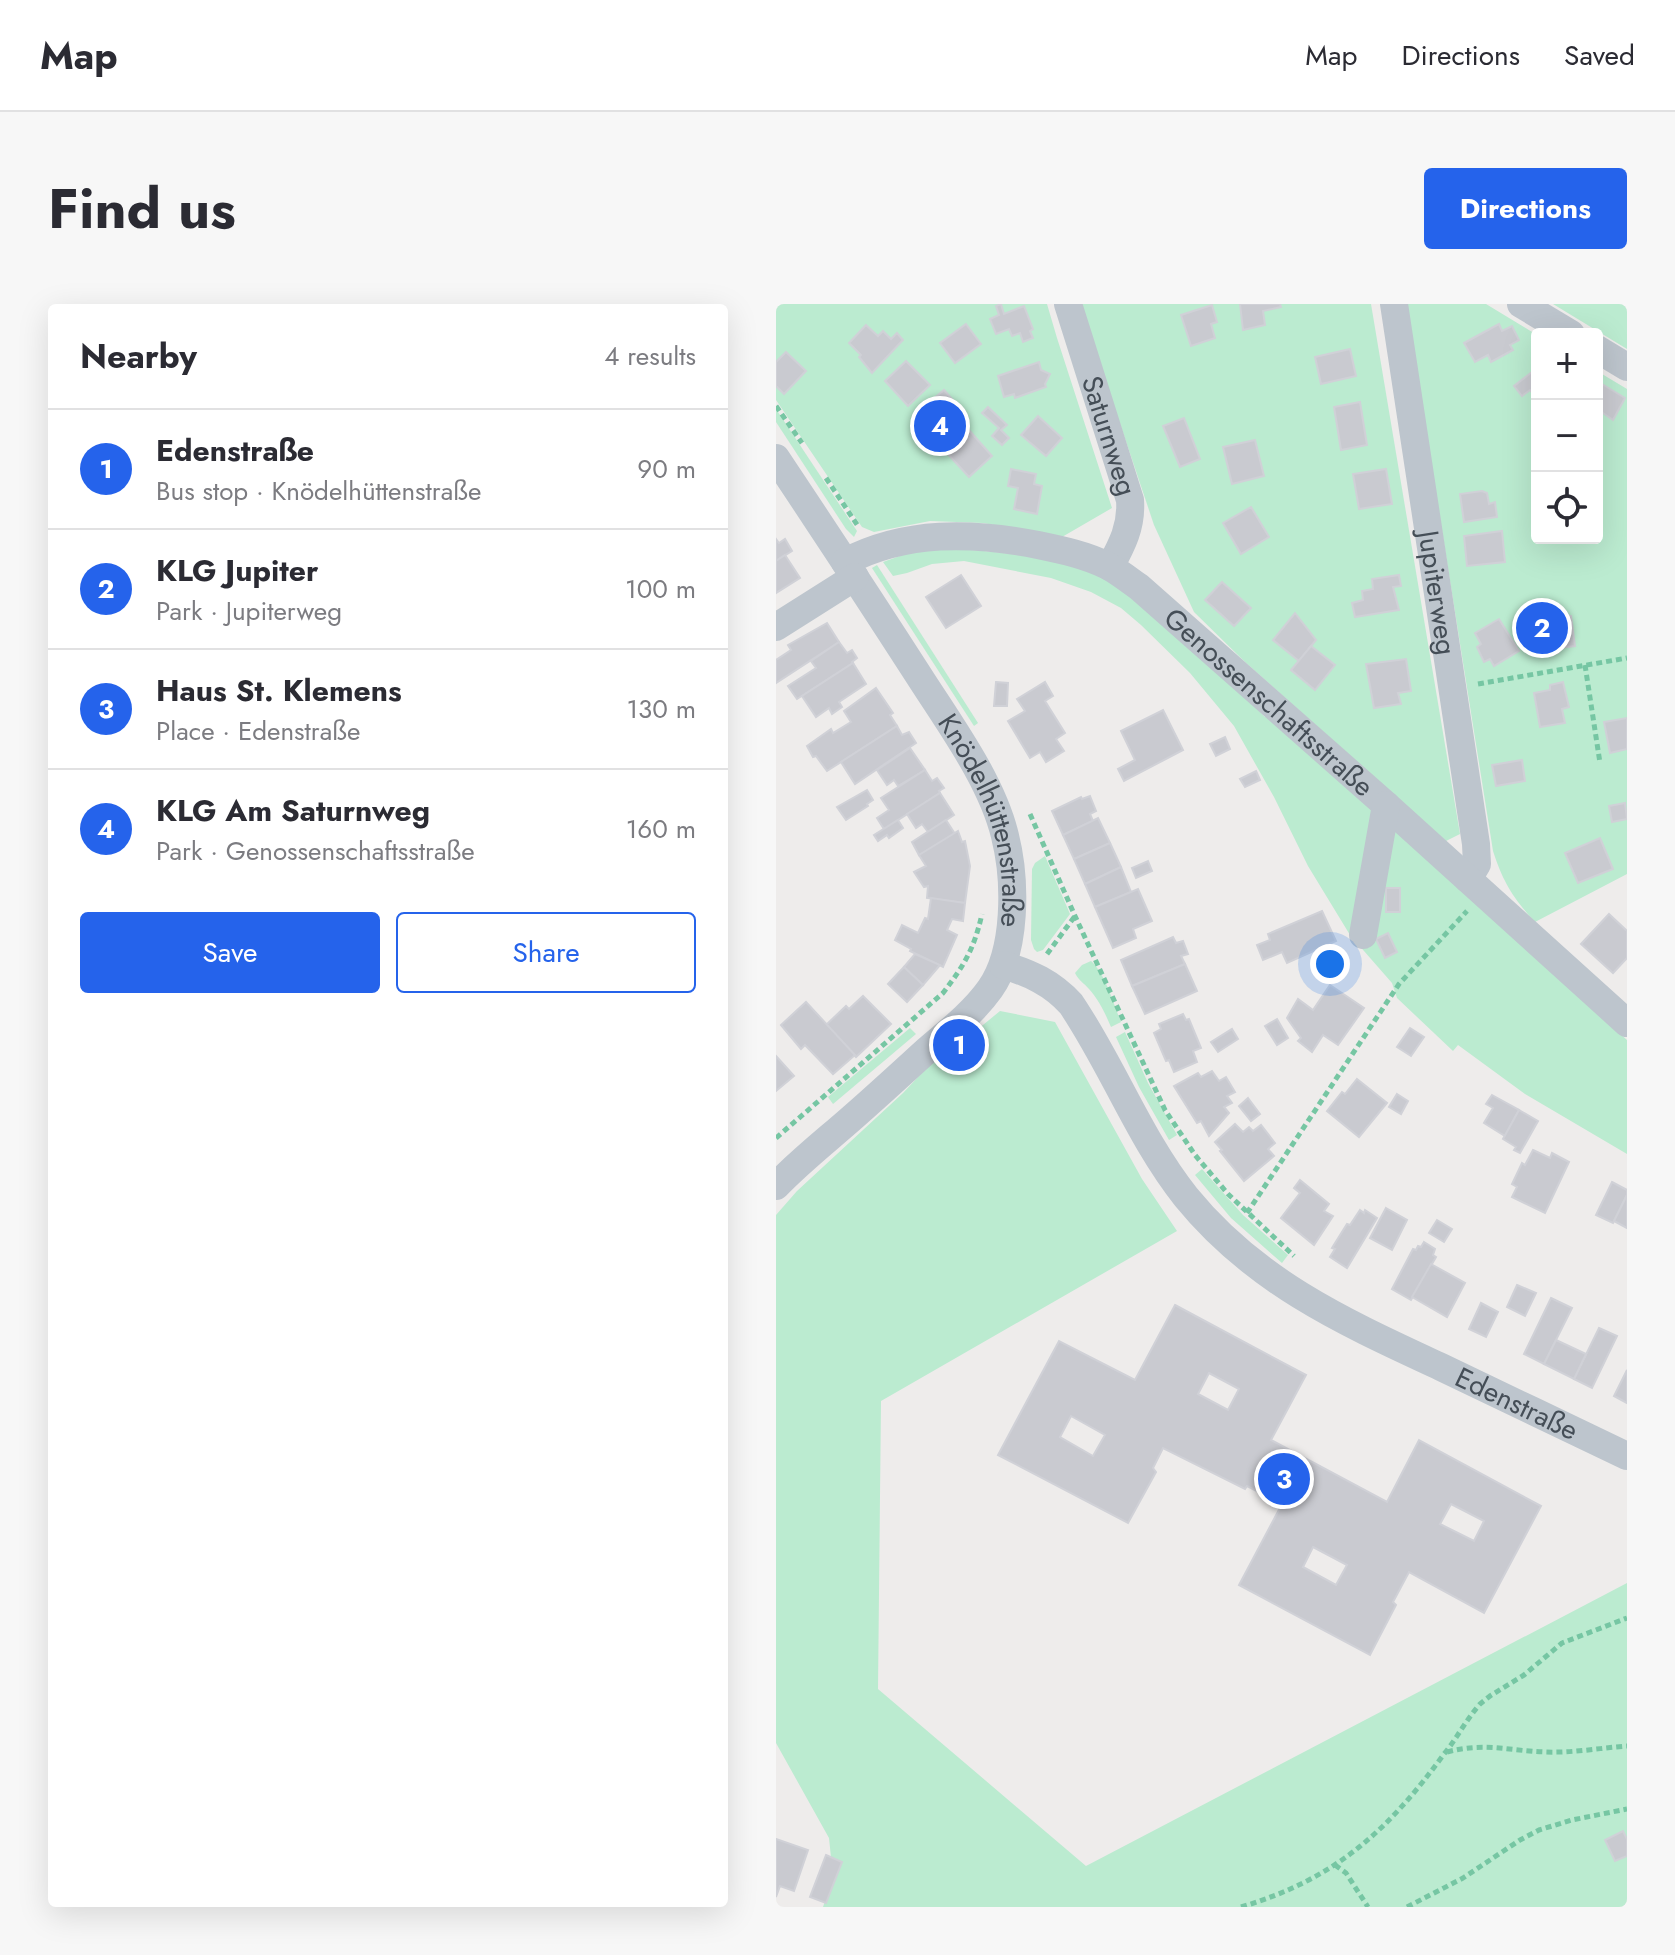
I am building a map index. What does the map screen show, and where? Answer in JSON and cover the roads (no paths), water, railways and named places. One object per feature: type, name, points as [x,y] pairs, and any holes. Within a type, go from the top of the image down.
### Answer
[{"type":"street","name":"Saturnweg","points":[[1068,304],[1130,500],[1127,533],[1110,567]]},
{"type":"street","name":"Jupiterweg","points":[[1394,304],[1478,856],[1476,886]]},
{"type":"street","points":[[1521,304],[1561,328]]},
{"type":"street","points":[[1603,353],[1627,367]]},
{"type":"street","name":"Knödelhüttenstraße","points":[[776,458],[955,733],[996,809],[1005,835],[1011,883],[1010,931],[1003,965],[984,997],[776,1186]]},
{"type":"street","name":"Genossenschaftsstraße","points":[[776,627],[884,547],[921,538],[950,535],[1015,540],[1063,550],[1110,567],[1139,587],[1627,1023]]},
{"type":"street","points":[[1363,935],[1386,805]]},
{"type":"street","name":"Edenstraße","points":[[1003,965],[1039,978],[1071,1004],[1173,1180],[1205,1219],[1257,1267],[1302,1297],[1363,1331],[1627,1456]]},
{"type":"place","name":"KLG Am Saturnweg","points":[[940,426]]},
{"type":"place","name":"KLG Jupiter","points":[[1542,628]]},
{"type":"place","name":"Edenstraße","points":[[959,1045]]},
{"type":"place","name":"Haus St. Klemens","points":[[1284,1479]]}]
